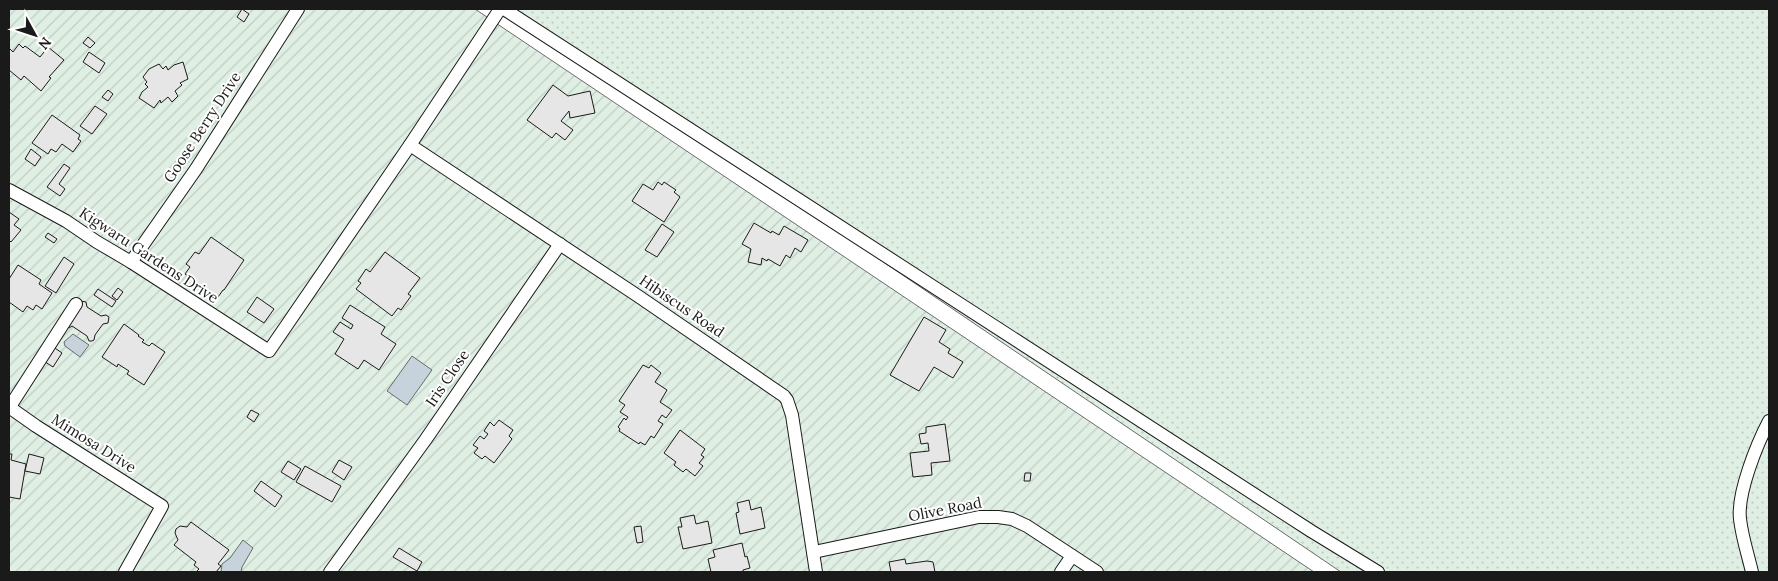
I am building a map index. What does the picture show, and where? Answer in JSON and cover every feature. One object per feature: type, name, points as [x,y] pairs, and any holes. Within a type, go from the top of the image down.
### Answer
[{"type":"street","name":"Goose Berry Drive","points":[[131,262],[196,169],[298,9]]},
{"type":"street","points":[[410,145],[500,9]]},
{"type":"street","points":[[504,9],[1310,531],[1378,572]]},
{"type":"street","name":"Kigwaru Gardens Drive","points":[[9,190],[66,221],[269,351],[410,145]]},
{"type":"street","name":"Hibiscus Road","points":[[410,145],[560,244],[768,385],[787,400],[792,415],[816,572]]},
{"type":"street","name":"Iris Close","points":[[330,572],[426,440],[560,244]]},
{"type":"street","points":[[9,407],[76,304]]},
{"type":"street","name":"Mimosa Drive","points":[[9,407],[162,506],[125,572]]},
{"type":"street","points":[[1752,572],[1740,518],[1743,488],[1757,442],[1769,420]]},
{"type":"street","name":"Olive Road","points":[[814,552],[979,518],[998,516],[1012,518],[1027,526],[1097,572]]},
{"type":"street","points":[[1061,572],[1072,556]]},
{"type":"green space","points":[[9,9],[475,9],[1314,572],[9,572]]},
{"type":"green space","points":[[510,9],[1769,9],[1769,572],[1341,572]]},
{"type":"shaded area","points":[[73,334],[89,345],[80,357],[65,346],[64,342]]},
{"type":"shaded area","points":[[412,356],[432,370],[407,405],[387,391]]},
{"type":"shaded area","points":[[243,540],[253,548],[241,572],[221,572],[222,564],[230,558]]},
{"type":"building","points":[[242,9],[249,14],[244,22],[237,17]]},
{"type":"building","points":[[88,37],[95,43],[90,48],[83,43]]},
{"type":"building","points":[[19,44],[40,57],[48,47],[64,60],[49,77],[51,78],[41,91],[24,76],[21,80],[9,70],[9,50],[13,52]]},
{"type":"building","points":[[89,52],[105,63],[99,73],[83,62]]},
{"type":"building","points":[[183,62],[188,79],[180,83],[182,85],[175,91],[178,96],[172,102],[168,97],[161,103],[160,100],[154,108],[139,98],[148,87],[143,77],[149,69],[159,64],[163,69],[166,66],[168,70],[174,65]]},
{"type":"building","points":[[553,85],[568,96],[590,91],[595,113],[570,118],[569,111],[561,121],[573,130],[565,140],[556,133],[552,138],[527,120]]},
{"type":"building","points":[[108,90],[113,94],[108,101],[102,97]]},
{"type":"building","points":[[95,106],[107,114],[92,134],[80,126]]},
{"type":"building","points":[[52,115],[80,135],[78,139],[81,141],[73,152],[62,144],[56,152],[51,149],[48,154],[32,143]]},
{"type":"building","points":[[31,149],[41,157],[35,166],[25,159]]},
{"type":"building","points":[[64,164],[70,168],[59,184],[65,189],[60,196],[47,187]]},
{"type":"building","points":[[658,182],[662,185],[664,182],[676,190],[674,192],[680,197],[664,222],[632,201],[643,184],[653,190]]},
{"type":"building","points":[[9,212],[19,219],[14,225],[21,230],[11,242],[9,240]]},
{"type":"building","points":[[754,223],[771,233],[772,231],[779,235],[784,226],[808,240],[801,252],[795,248],[790,258],[786,255],[780,266],[768,259],[767,261],[762,258],[761,265],[748,262],[751,249],[742,244]]},
{"type":"building","points":[[662,224],[674,232],[657,257],[645,250]]},
{"type":"building","points":[[48,233],[57,239],[54,243],[45,237]]},
{"type":"building","points":[[211,237],[244,260],[218,297],[185,274],[190,267],[186,264],[195,252],[199,254]]},
{"type":"building","points":[[385,252],[420,278],[408,294],[411,296],[401,310],[398,308],[392,316],[356,289],[361,283],[358,281],[366,269],[370,272]]},
{"type":"building","points":[[64,257],[74,264],[56,293],[45,286]]},
{"type":"building","points":[[18,265],[41,280],[39,284],[52,293],[42,309],[36,305],[33,310],[27,306],[23,312],[9,302],[9,279]]},
{"type":"building","points":[[118,288],[123,292],[117,300],[112,296]]},
{"type":"building","points":[[98,289],[116,301],[112,307],[94,295]]},
{"type":"building","points":[[257,297],[274,309],[264,323],[247,312]]},
{"type":"building","points":[[81,301],[86,302],[87,307],[101,316],[106,315],[109,317],[108,323],[103,324],[92,341],[89,341],[87,336],[72,326],[69,328],[66,326]]},
{"type":"building","points":[[350,305],[385,327],[381,334],[396,344],[379,370],[364,360],[358,369],[335,354],[344,339],[333,332],[340,322],[351,329],[353,325],[342,318]]},
{"type":"building","points":[[924,317],[946,330],[939,342],[950,349],[948,353],[963,362],[953,378],[934,367],[919,391],[890,375]]},
{"type":"building","points":[[124,324],[144,340],[142,342],[149,346],[152,343],[165,352],[144,385],[127,374],[129,371],[118,364],[117,367],[102,357]]},
{"type":"building","points":[[49,344],[62,353],[53,367],[39,358]]},
{"type":"building","points":[[643,365],[649,368],[651,365],[661,373],[655,382],[667,390],[660,402],[672,410],[666,418],[662,415],[658,421],[663,424],[654,438],[651,436],[645,445],[640,442],[639,444],[619,431],[618,427],[624,418],[626,420],[628,417],[620,412],[625,405],[619,401]]},
{"type":"building","points":[[251,410],[259,414],[254,422],[247,417]]},
{"type":"building","points":[[499,420],[513,430],[509,436],[512,439],[494,463],[485,456],[482,459],[474,453],[478,448],[473,445],[480,436],[484,439],[488,434],[484,431],[490,422],[494,426]]},
{"type":"building","points":[[945,424],[950,461],[931,463],[932,475],[913,477],[910,453],[929,451],[928,443],[921,444],[919,434],[926,433],[926,427]]},
{"type":"building","points":[[680,430],[705,449],[701,455],[704,457],[699,463],[703,466],[695,476],[686,469],[683,472],[674,465],[676,462],[664,453]]},
{"type":"building","points":[[9,454],[12,454],[11,460],[26,464],[20,499],[9,497]]},
{"type":"building","points":[[29,454],[44,458],[40,474],[25,471]]},
{"type":"building","points":[[339,460],[352,467],[344,480],[332,472]]},
{"type":"building","points":[[288,461],[301,469],[294,480],[281,472]]},
{"type":"building","points":[[305,466],[341,486],[332,502],[296,482]]},
{"type":"building","points":[[1025,473],[1031,473],[1030,481],[1024,481]]},
{"type":"building","points":[[261,481],[282,496],[275,507],[254,491]]},
{"type":"building","points":[[749,500],[751,510],[761,507],[765,528],[740,534],[736,513],[739,512],[737,503]]},
{"type":"building","points":[[694,515],[696,524],[708,521],[712,543],[683,549],[678,527],[682,527],[680,518]]},
{"type":"building","points":[[191,522],[229,550],[218,564],[221,566],[216,572],[196,572],[199,569],[194,565],[196,562],[174,545],[178,540],[175,533],[176,529],[180,526],[187,527]]},
{"type":"building","points":[[641,526],[643,542],[637,543],[634,527]]},
{"type":"building","points":[[742,543],[750,568],[743,570],[743,572],[711,572],[708,559],[715,557],[713,550]]},
{"type":"building","points":[[399,548],[422,562],[417,571],[393,557]]},
{"type":"building","points":[[905,559],[906,564],[933,562],[935,572],[891,572],[889,562]]}]
